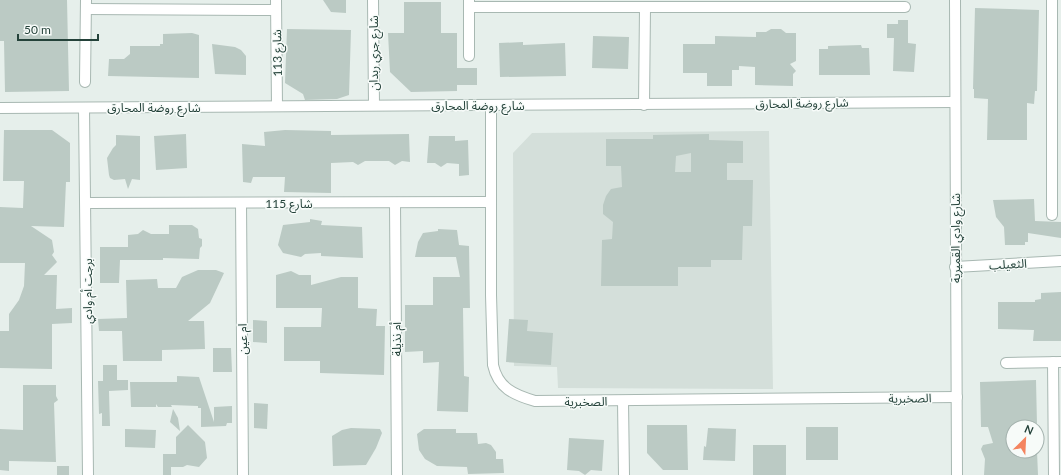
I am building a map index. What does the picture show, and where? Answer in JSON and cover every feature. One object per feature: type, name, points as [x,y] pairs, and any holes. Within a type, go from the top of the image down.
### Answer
[{"type":"street","name":"شارع جري ربدان","points":[[373,0],[374,105]]},
{"type":"street","name":"شارع وادي القميرية","points":[[955,0],[957,475]]},
{"type":"street","points":[[1052,0],[1057,12],[1057,167],[1052,215]]},
{"type":"street","points":[[469,56],[469,3],[645,8],[858,4],[905,7]]},
{"type":"street","points":[[84,82],[86,5],[276,5]]},
{"type":"street","name":"شارع 113","points":[[276,5],[277,106]]},
{"type":"street","points":[[644,105],[645,8]]},
{"type":"street","name":"شارع روضة المحارق","points":[[0,108],[955,102]]},
{"type":"street","name":"الصخبرية","points":[[491,106],[491,295],[493,365],[495,375],[500,384],[509,392],[535,401],[957,398]]},
{"type":"street","name":"برجت أم وادي","points":[[84,108],[88,475]]},
{"type":"street","name":"شارع 115","points":[[86,203],[491,202]]},
{"type":"street","name":"ام عين","points":[[241,203],[243,475]]},
{"type":"street","name":"أم نذيلة","points":[[395,203],[397,475]]},
{"type":"street","name":"الثعيلب","points":[[955,267],[1061,261]]},
{"type":"street","points":[[1006,363],[1057,362],[1054,475]]},
{"type":"street","points":[[623,401],[624,475]]},
{"type":"shaded area","points":[[769,131],[773,389],[558,388],[557,367],[514,366],[513,153],[532,133]]},
{"type":"building","points":[[0,0],[67,0],[69,91],[5,92],[4,41],[0,41]]},
{"type":"building","points":[[323,0],[346,0],[346,13],[331,12]]},
{"type":"building","points":[[404,2],[441,2],[441,33],[457,33],[457,68],[477,68],[477,85],[457,85],[457,91],[411,92],[390,72],[388,33],[404,33]]},
{"type":"building","points":[[975,8],[1039,10],[1037,91],[1035,91],[1034,104],[1027,103],[1027,140],[987,140],[988,99],[974,98],[973,89]]},
{"type":"building","points":[[898,20],[908,20],[908,43],[916,44],[914,72],[893,71],[894,38],[887,38],[887,24],[898,24]]},
{"type":"building","points":[[287,29],[351,30],[349,95],[337,99],[305,100],[303,94],[285,83]]},
{"type":"building","points":[[771,29],[781,29],[786,33],[796,33],[796,61],[790,64],[796,71],[793,74],[793,86],[755,85],[755,67],[739,66],[739,70],[732,70],[732,86],[707,86],[707,73],[683,73],[683,44],[715,44],[715,36],[756,37],[756,32],[766,32]]},
{"type":"building","points":[[192,33],[199,35],[199,78],[108,76],[109,59],[124,59],[130,54],[130,46],[160,46],[160,44],[163,44],[163,34]]},
{"type":"building","points":[[593,36],[629,37],[628,69],[592,68]]},
{"type":"building","points":[[523,42],[523,45],[565,43],[566,76],[500,77],[499,43]]},
{"type":"building","points":[[212,44],[235,47],[241,50],[246,56],[246,75],[215,74]]},
{"type":"building","points":[[861,45],[862,48],[869,48],[870,75],[819,75],[819,49],[828,49],[828,46]]},
{"type":"building","points":[[4,130],[52,130],[70,143],[70,182],[66,182],[64,227],[31,226],[52,240],[54,252],[52,255],[57,262],[44,275],[57,275],[56,309],[72,308],[72,323],[52,324],[52,369],[0,368],[0,331],[9,331],[9,314],[19,300],[24,286],[25,263],[0,263],[0,207],[23,208],[24,181],[3,181]]},
{"type":"building","points":[[285,130],[331,131],[331,135],[409,134],[410,162],[402,161],[395,165],[389,161],[365,161],[358,165],[353,162],[331,163],[331,193],[284,192],[285,177],[253,177],[251,183],[243,182],[242,144],[265,146],[264,132]]},
{"type":"building","points":[[186,134],[187,168],[156,170],[154,136]]},
{"type":"building","points":[[709,134],[709,140],[743,141],[743,163],[727,163],[727,180],[753,180],[752,226],[743,226],[742,260],[711,260],[711,267],[678,267],[678,286],[601,286],[602,240],[612,239],[613,222],[603,214],[603,205],[606,196],[611,189],[622,187],[621,166],[606,166],[606,139],[653,139],[653,135]],"holes":[[[691,153],[691,172],[675,172],[676,156]]]},
{"type":"building","points":[[116,135],[140,136],[140,180],[132,179],[128,189],[125,179],[114,180],[110,178],[109,175],[107,158],[116,145]]},
{"type":"building","points":[[429,136],[455,136],[455,141],[468,140],[469,175],[459,176],[459,164],[447,163],[441,167],[435,163],[427,163]]},
{"type":"building","points":[[1034,199],[1035,221],[1061,222],[1061,238],[1028,233],[1028,242],[1025,242],[1025,245],[1005,245],[1004,227],[996,217],[993,200]]},
{"type":"building","points":[[310,219],[322,221],[321,225],[362,227],[363,258],[321,256],[321,253],[305,254],[301,257],[283,253],[278,245],[283,225],[310,222]]},
{"type":"building","points":[[169,225],[192,225],[198,229],[199,238],[202,239],[199,259],[163,258],[163,260],[120,260],[119,283],[100,283],[100,247],[128,247],[128,235],[138,234],[143,230],[151,234],[169,234]]},
{"type":"building","points":[[438,229],[457,230],[459,245],[469,246],[470,308],[463,308],[464,376],[469,377],[468,412],[437,411],[439,362],[423,363],[423,351],[405,352],[405,305],[433,305],[433,277],[460,277],[456,257],[415,257],[418,242],[423,233],[438,231]]},
{"type":"building","points":[[198,270],[216,270],[224,273],[210,303],[188,321],[204,321],[205,349],[162,350],[162,361],[123,361],[122,331],[99,331],[98,319],[127,318],[126,280],[157,279],[158,288],[176,288],[182,277]]},
{"type":"building","points":[[291,271],[299,275],[311,275],[311,285],[341,277],[358,277],[358,308],[377,309],[376,326],[385,326],[384,375],[320,373],[320,361],[284,361],[284,327],[321,327],[322,308],[276,308],[276,275]]},
{"type":"building","points":[[1061,292],[1061,341],[1033,341],[1034,330],[998,329],[998,302],[1035,302],[1035,300],[1041,299],[1041,293]]},
{"type":"building","points":[[509,319],[528,320],[527,331],[553,333],[551,365],[506,362]]},
{"type":"building","points":[[253,320],[267,321],[267,343],[253,342]]},
{"type":"building","points":[[213,348],[231,348],[232,372],[213,372]]},
{"type":"building","points":[[103,365],[117,365],[117,380],[128,380],[128,390],[109,391],[110,426],[102,426],[102,413],[99,414],[98,381],[103,381]]},
{"type":"building","points":[[177,376],[199,377],[214,422],[214,407],[232,406],[232,423],[227,423],[226,426],[201,427],[201,408],[198,408],[198,406],[171,405],[172,407],[158,407],[156,404],[156,407],[131,407],[130,382],[177,382]]},
{"type":"building","points":[[1036,380],[1037,419],[1005,419],[1005,459],[1037,459],[1038,475],[984,475],[985,459],[981,449],[983,445],[993,443],[988,427],[981,427],[980,382]]},
{"type":"building","points":[[23,385],[56,385],[56,396],[58,400],[54,403],[56,462],[9,461],[9,471],[0,470],[0,429],[23,430]]},
{"type":"building","points":[[254,403],[268,404],[267,429],[254,428]]},
{"type":"building","points":[[173,409],[178,418],[180,431],[170,422]]},
{"type":"building","points":[[188,425],[205,442],[207,458],[199,467],[187,465],[183,467],[171,467],[171,475],[163,475],[163,454],[176,454],[176,437]]},
{"type":"building","points":[[647,425],[687,425],[688,470],[663,470],[647,453]]},
{"type":"building","points":[[806,427],[838,427],[838,460],[806,460]]},
{"type":"building","points":[[351,428],[380,429],[382,433],[376,448],[366,465],[333,466],[332,436],[342,430]]},
{"type":"building","points":[[708,428],[736,429],[735,461],[703,460]]},
{"type":"building","points":[[125,429],[156,430],[155,448],[125,447]]},
{"type":"building","points":[[424,429],[456,429],[456,433],[477,433],[478,444],[486,443],[491,445],[496,452],[496,459],[503,459],[504,473],[468,474],[467,467],[437,466],[425,459],[419,450],[417,434]]},
{"type":"building","points":[[569,438],[604,440],[602,471],[591,470],[585,475],[579,471],[567,470]]},
{"type":"building","points":[[753,445],[786,445],[786,475],[753,475]]},
{"type":"building","points":[[57,466],[69,466],[69,475],[57,475]]}]
